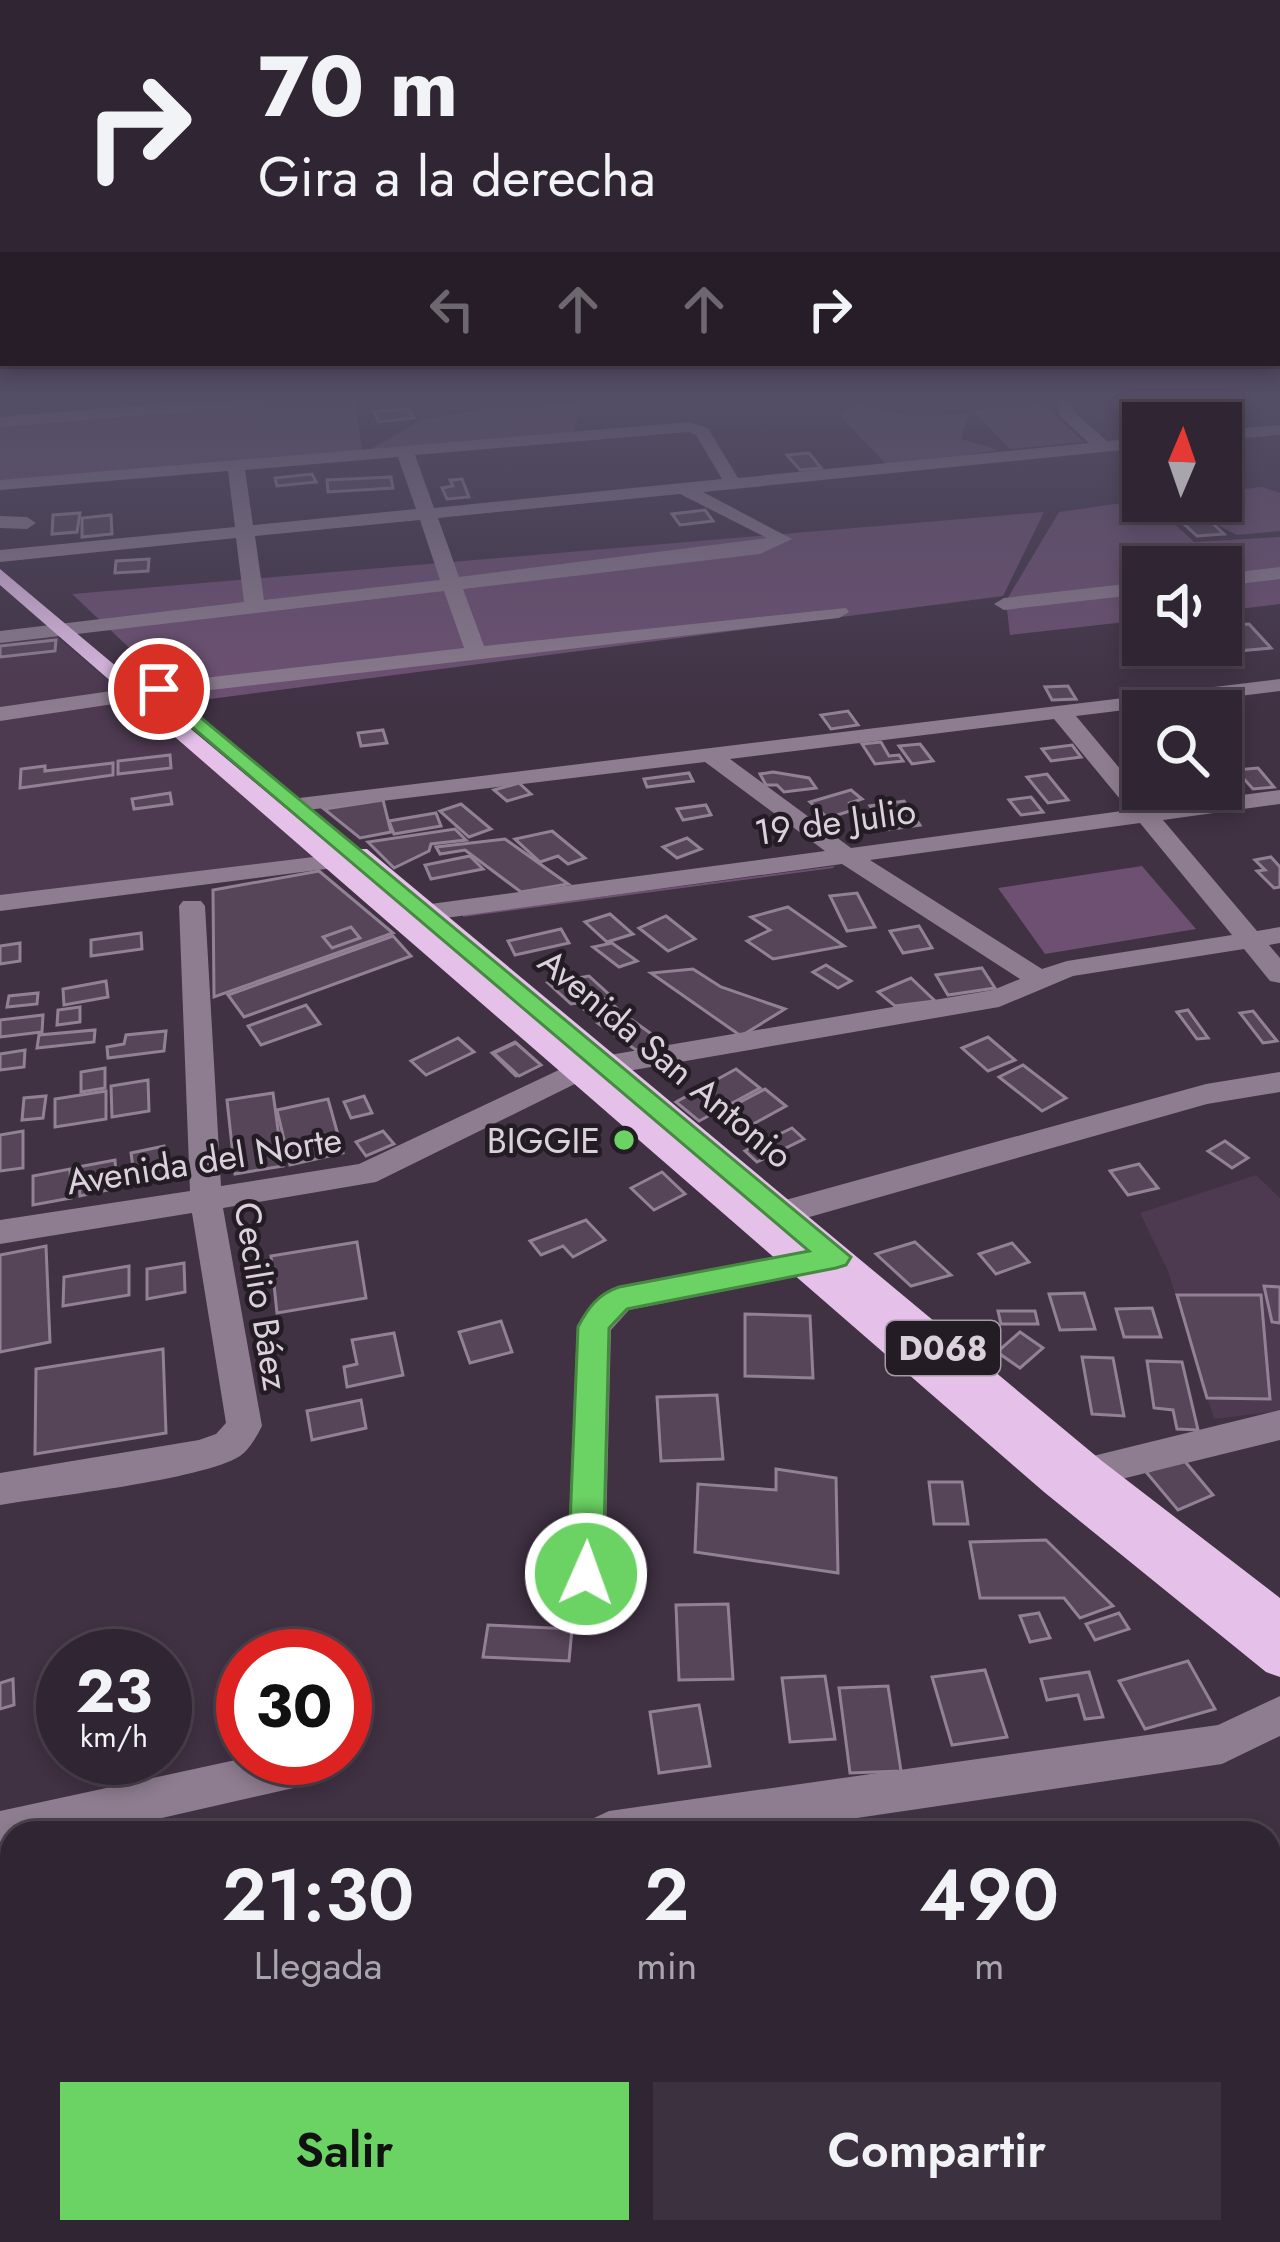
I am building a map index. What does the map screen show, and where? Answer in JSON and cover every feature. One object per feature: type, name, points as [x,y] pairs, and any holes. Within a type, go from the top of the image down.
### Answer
[{"type":"main road","name":"Avenida San Antonio","points":[[0,556],[149,691],[820,1261],[1057,1481],[1280,1659]]},
{"type":"main road","name":"Avenida San Antonio","points":[[0,575],[76,628]]},
{"type":"main road","name":"Avenida San Antonio","points":[[149,691],[299,804],[349,860]]},
{"type":"main road","name":"Avenida San Antonio","points":[[820,1261],[1280,1622]]},
{"type":"street","points":[[241,504],[255,606]]},
{"type":"street","points":[[421,504],[476,653]]},
{"type":"street","points":[[0,556],[506,504]]},
{"type":"street","points":[[0,637],[760,548],[783,539],[713,504]]},
{"type":"street","points":[[0,522],[28,527],[22,539],[0,542]]},
{"type":"street","points":[[1242,578],[1280,573]]},
{"type":"street","points":[[1004,604],[1122,590]]},
{"type":"street","points":[[0,714],[149,691],[839,612]]},
{"type":"street","points":[[299,804],[1280,685]]},
{"type":"street","points":[[1060,712],[1151,823],[1266,938],[1280,975]]},
{"type":"street","points":[[710,754],[847,856],[1040,980]]},
{"type":"street","name":"19 de Julio","points":[[424,922],[870,871],[1280,797]]},
{"type":"street","name":"19 de Julio","points":[[424,922],[847,856],[1280,814]]},
{"type":"street","points":[[0,903],[349,860]]},
{"type":"street","name":"Cecilio Báez","points":[[0,1489],[199,1455],[229,1445],[244,1426],[206,1200],[192,907]]},
{"type":"street","name":"Avenida del Norte","points":[[0,1232],[365,1174],[596,1068],[999,998],[1067,969],[1266,938]]},
{"type":"street","points":[[768,1216],[1206,1094],[1280,1082]]},
{"type":"street","points":[[586,1574],[594,1327],[605,1309],[619,1299],[820,1261]]},
{"type":"street","points":[[1089,1472],[1280,1425]]},
{"type":"street","points":[[692,1821],[1222,1744],[1280,1718]]},
{"type":"street","points":[[54,1821],[216,1785]]},
{"type":"shaded area","points":[[1122,504],[1122,522],[1172,522],[1194,542],[1280,537],[1280,604],[1242,609],[1242,546],[1122,546],[1122,622],[1010,635],[1006,601],[1059,512]]},
{"type":"shaded area","points":[[1242,504],[1280,504],[1280,531],[1237,535],[1211,522],[1242,522]]},
{"type":"shaded area","points":[[1044,512],[1003,596],[187,702],[72,594]]},
{"type":"shaded area","points":[[56,636],[316,859],[0,899],[0,641]]},
{"type":"shaded area","points":[[1142,866],[1196,929],[1045,954],[998,888]]},
{"type":"shaded area","points":[[833,868],[463,917],[463,915]]},
{"type":"shaded area","points":[[1256,1175],[1280,1198],[1280,1411],[1214,1419],[1168,1271],[1140,1213]]},
{"type":"building","points":[[705,510],[713,521],[680,525],[672,514]]},
{"type":"building","points":[[80,513],[77,532],[52,534],[53,515]]},
{"type":"building","points":[[111,515],[112,534],[82,537],[82,518]]},
{"type":"building","points":[[1211,522],[1224,534],[1197,536],[1183,523]]},
{"type":"building","points":[[149,559],[148,571],[115,573],[116,561]]},
{"type":"building","points":[[1242,624],[1266,648],[1242,650]]},
{"type":"building","points":[[1242,624],[1249,624],[1271,648],[1242,651]]},
{"type":"building","points":[[56,640],[55,651],[0,657],[0,646]]},
{"type":"building","points":[[1068,686],[1076,699],[1052,700],[1045,687]]},
{"type":"building","points":[[848,711],[858,725],[831,729],[821,715]]},
{"type":"building","points":[[383,730],[387,743],[361,746],[358,733]]},
{"type":"building","points":[[881,742],[889,756],[899,755],[903,761],[875,764],[862,744]]},
{"type":"building","points":[[920,744],[933,761],[912,764],[899,746]]},
{"type":"building","points":[[1072,745],[1081,757],[1051,761],[1042,749]]},
{"type":"building","points":[[170,755],[171,768],[118,774],[118,761]]},
{"type":"building","points":[[113,763],[113,775],[20,788],[21,769]]},
{"type":"building","points":[[1258,768],[1274,787],[1253,789],[1242,769]]},
{"type":"building","points":[[689,773],[693,781],[647,787],[644,779]]},
{"type":"building","points":[[760,774],[809,778],[816,788],[784,792],[777,785],[766,785]]},
{"type":"building","points":[[1047,774],[1068,800],[1048,803],[1027,777]]},
{"type":"building","points":[[519,783],[531,794],[507,801],[494,790]]},
{"type":"building","points":[[851,790],[862,799],[850,803],[856,809],[828,818],[810,802]]},
{"type":"building","points":[[170,793],[172,804],[134,809],[132,799]]},
{"type":"building","points":[[1031,797],[1043,812],[1021,815],[1009,800]]},
{"type":"building","points":[[383,800],[391,832],[360,838],[324,809]]},
{"type":"building","points":[[904,801],[920,825],[886,830],[870,806]]},
{"type":"building","points":[[461,804],[491,829],[469,837],[440,811]]},
{"type":"building","points":[[706,805],[711,815],[683,820],[677,809]]},
{"type":"building","points":[[436,813],[441,826],[394,834],[389,821]]},
{"type":"building","points":[[455,829],[466,840],[431,844],[429,851],[394,868],[368,842]]},
{"type":"building","points":[[552,831],[585,858],[568,864],[558,856],[540,862],[515,839]]},
{"type":"building","points":[[687,838],[701,849],[677,858],[663,847]]},
{"type":"building","points":[[505,839],[568,884],[521,892],[465,850],[440,854],[436,847]]},
{"type":"building","points":[[470,856],[483,869],[431,879],[425,865]]},
{"type":"building","points":[[1271,857],[1280,867],[1280,887],[1274,888],[1257,871],[1265,870],[1255,860]]},
{"type":"building","points":[[319,871],[393,933],[214,997],[213,890]]},
{"type":"building","points":[[857,893],[875,927],[847,931],[830,896]]},
{"type":"building","points":[[788,907],[844,946],[773,959],[747,941],[770,930],[751,917]]},
{"type":"building","points":[[610,914],[633,934],[607,942],[585,922]]},
{"type":"building","points":[[666,916],[695,939],[668,951],[639,928]]},
{"type":"building","points":[[919,926],[932,948],[903,953],[890,931]]},
{"type":"building","points":[[351,927],[360,938],[332,948],[323,937]]},
{"type":"building","points":[[561,929],[569,943],[515,955],[508,941]]},
{"type":"building","points":[[141,933],[142,949],[91,956],[91,940]]},
{"type":"building","points":[[393,936],[411,956],[244,1017],[228,995]]},
{"type":"building","points":[[20,943],[20,961],[0,964],[0,946]]},
{"type":"building","points":[[612,943],[637,961],[619,967],[593,947]]},
{"type":"building","points":[[826,965],[851,981],[838,988],[813,972]]},
{"type":"building","points":[[982,968],[995,988],[948,995],[936,975]]},
{"type":"building","points":[[693,969],[721,987],[785,1009],[741,1036],[651,973]]},
{"type":"building","points":[[589,976],[613,998],[571,1004],[548,983]]},
{"type":"building","points":[[911,978],[935,1001],[895,1006],[878,992]]},
{"type":"building","points":[[106,981],[108,997],[64,1005],[63,989]]},
{"type":"building","points":[[38,993],[37,1004],[7,1007],[9,996]]},
{"type":"building","points":[[609,1001],[628,1018],[599,1022],[579,1005]]},
{"type":"building","points":[[306,1005],[320,1024],[261,1045],[248,1026]]},
{"type":"building","points":[[80,1007],[80,1022],[57,1025],[58,1010]]},
{"type":"building","points":[[1188,1010],[1208,1038],[1197,1039],[1177,1012]]},
{"type":"building","points":[[1253,1011],[1277,1041],[1263,1043],[1240,1013]]},
{"type":"building","points":[[43,1015],[42,1032],[0,1037],[0,1020]]},
{"type":"building","points":[[632,1020],[667,1045],[636,1050],[599,1024]]},
{"type":"building","points":[[95,1030],[94,1042],[37,1048],[39,1035]]},
{"type":"building","points":[[166,1031],[164,1051],[108,1058],[107,1047],[124,1044],[126,1035]]},
{"type":"building","points":[[988,1037],[1015,1060],[988,1071],[962,1048]]},
{"type":"building","points":[[458,1038],[474,1052],[426,1075],[411,1061]]},
{"type":"building","points":[[515,1042],[540,1065],[516,1076],[492,1053]]},
{"type":"building","points":[[516,1043],[541,1065],[519,1076],[494,1053]]},
{"type":"building","points":[[25,1050],[24,1067],[0,1070],[0,1054]]},
{"type":"building","points":[[1023,1065],[1066,1098],[1042,1111],[999,1077]]},
{"type":"building","points":[[105,1068],[105,1088],[81,1092],[81,1072]]},
{"type":"building","points":[[736,1069],[760,1088],[699,1121],[676,1102]]},
{"type":"building","points":[[148,1080],[149,1111],[112,1117],[111,1086]]},
{"type":"building","points":[[765,1089],[786,1106],[746,1128],[725,1110]]},
{"type":"building","points":[[106,1091],[106,1119],[55,1127],[55,1099]]},
{"type":"building","points":[[273,1093],[283,1166],[235,1174],[227,1100]]},
{"type":"building","points":[[46,1096],[43,1118],[22,1120],[24,1098]]},
{"type":"building","points":[[364,1096],[372,1113],[351,1118],[344,1102]]},
{"type":"building","points":[[328,1099],[343,1153],[290,1165],[277,1110]]},
{"type":"building","points":[[792,1128],[804,1139],[757,1162],[745,1151]]},
{"type":"building","points":[[23,1131],[23,1168],[0,1171],[0,1135]]},
{"type":"building","points":[[383,1131],[394,1144],[366,1156],[356,1142]]},
{"type":"building","points":[[1225,1141],[1248,1158],[1232,1168],[1208,1151]]},
{"type":"building","points":[[164,1146],[167,1168],[134,1175],[131,1153]]},
{"type":"building","points":[[115,1160],[117,1188],[80,1196],[78,1167]]},
{"type":"building","points":[[1139,1164],[1158,1188],[1128,1195],[1110,1171]]},
{"type":"building","points":[[70,1169],[71,1198],[33,1205],[33,1176]]},
{"type":"building","points":[[662,1172],[685,1194],[654,1210],[631,1188]]},
{"type":"building","points":[[586,1220],[605,1240],[573,1257],[563,1246],[541,1255],[530,1241]]},
{"type":"building","points":[[357,1242],[366,1298],[277,1313],[271,1256]]},
{"type":"building","points":[[915,1242],[951,1275],[911,1286],[876,1254]]},
{"type":"building","points":[[1012,1243],[1029,1262],[996,1274],[979,1254]]},
{"type":"building","points":[[46,1246],[50,1342],[0,1352],[0,1255]]},
{"type":"building","points":[[184,1263],[185,1292],[147,1299],[147,1269]]},
{"type":"building","points":[[129,1266],[129,1295],[63,1306],[64,1277]]},
{"type":"building","points":[[1264,1286],[1280,1287],[1280,1323],[1272,1322]]},
{"type":"building","points":[[1084,1293],[1095,1329],[1060,1330],[1049,1294]]},
{"type":"building","points":[[1177,1295],[1261,1295],[1270,1399],[1207,1398]]},
{"type":"building","points":[[1152,1308],[1161,1337],[1124,1337],[1116,1309]]},
{"type":"building","points":[[998,1311],[1035,1311],[1038,1324],[1001,1324]]},
{"type":"building","points":[[745,1314],[810,1316],[813,1378],[745,1376]]},
{"type":"building","points":[[501,1321],[512,1352],[470,1363],[459,1332]]},
{"type":"building","points":[[1020,1332],[1043,1348],[1020,1368],[997,1352]]},
{"type":"building","points":[[394,1333],[403,1375],[347,1387],[344,1367],[357,1364],[352,1340]]},
{"type":"building","points":[[163,1349],[166,1433],[35,1454],[36,1369]]},
{"type":"building","points":[[1082,1357],[1113,1358],[1124,1416],[1092,1414]]},
{"type":"building","points":[[1147,1361],[1182,1362],[1198,1430],[1177,1429],[1173,1410],[1154,1408]]},
{"type":"building","points":[[717,1395],[723,1459],[661,1461],[657,1397]]},
{"type":"building","points":[[361,1400],[366,1428],[312,1440],[307,1411]]},
{"type":"building","points":[[1182,1458],[1213,1495],[1178,1510],[1146,1472]]},
{"type":"building","points":[[776,1469],[836,1478],[838,1573],[695,1552],[698,1484],[776,1490]]},
{"type":"building","points":[[929,1482],[962,1482],[968,1524],[934,1524]]},
{"type":"building","points":[[1046,1540],[1113,1606],[1080,1618],[1064,1598],[980,1598],[970,1542]]},
{"type":"building","points":[[728,1604],[733,1679],[679,1680],[676,1605]]},
{"type":"building","points":[[1039,1613],[1050,1638],[1030,1642],[1020,1616]]},
{"type":"building","points":[[1119,1613],[1129,1629],[1095,1640],[1086,1624]]},
{"type":"building","points":[[488,1625],[572,1629],[569,1661],[483,1657]]},
{"type":"building","points":[[1188,1661],[1215,1709],[1145,1729],[1119,1681]]},
{"type":"building","points":[[985,1670],[1007,1737],[952,1745],[932,1677]]},
{"type":"building","points":[[1089,1672],[1103,1717],[1085,1719],[1078,1695],[1047,1700],[1041,1679]]},
{"type":"building","points":[[825,1676],[835,1739],[790,1742],[782,1678]]},
{"type":"building","points":[[13,1679],[14,1705],[0,1709],[0,1683]]},
{"type":"building","points":[[888,1686],[901,1771],[850,1773],[839,1688]]},
{"type":"building","points":[[699,1705],[710,1766],[659,1773],[650,1712]]},
{"type":"place","name":"BIGGIE","points":[[624,1140]]},
{"type":"route","points":[[159,689],[836,1257],[619,1299],[605,1309],[594,1327],[586,1574]]}]
